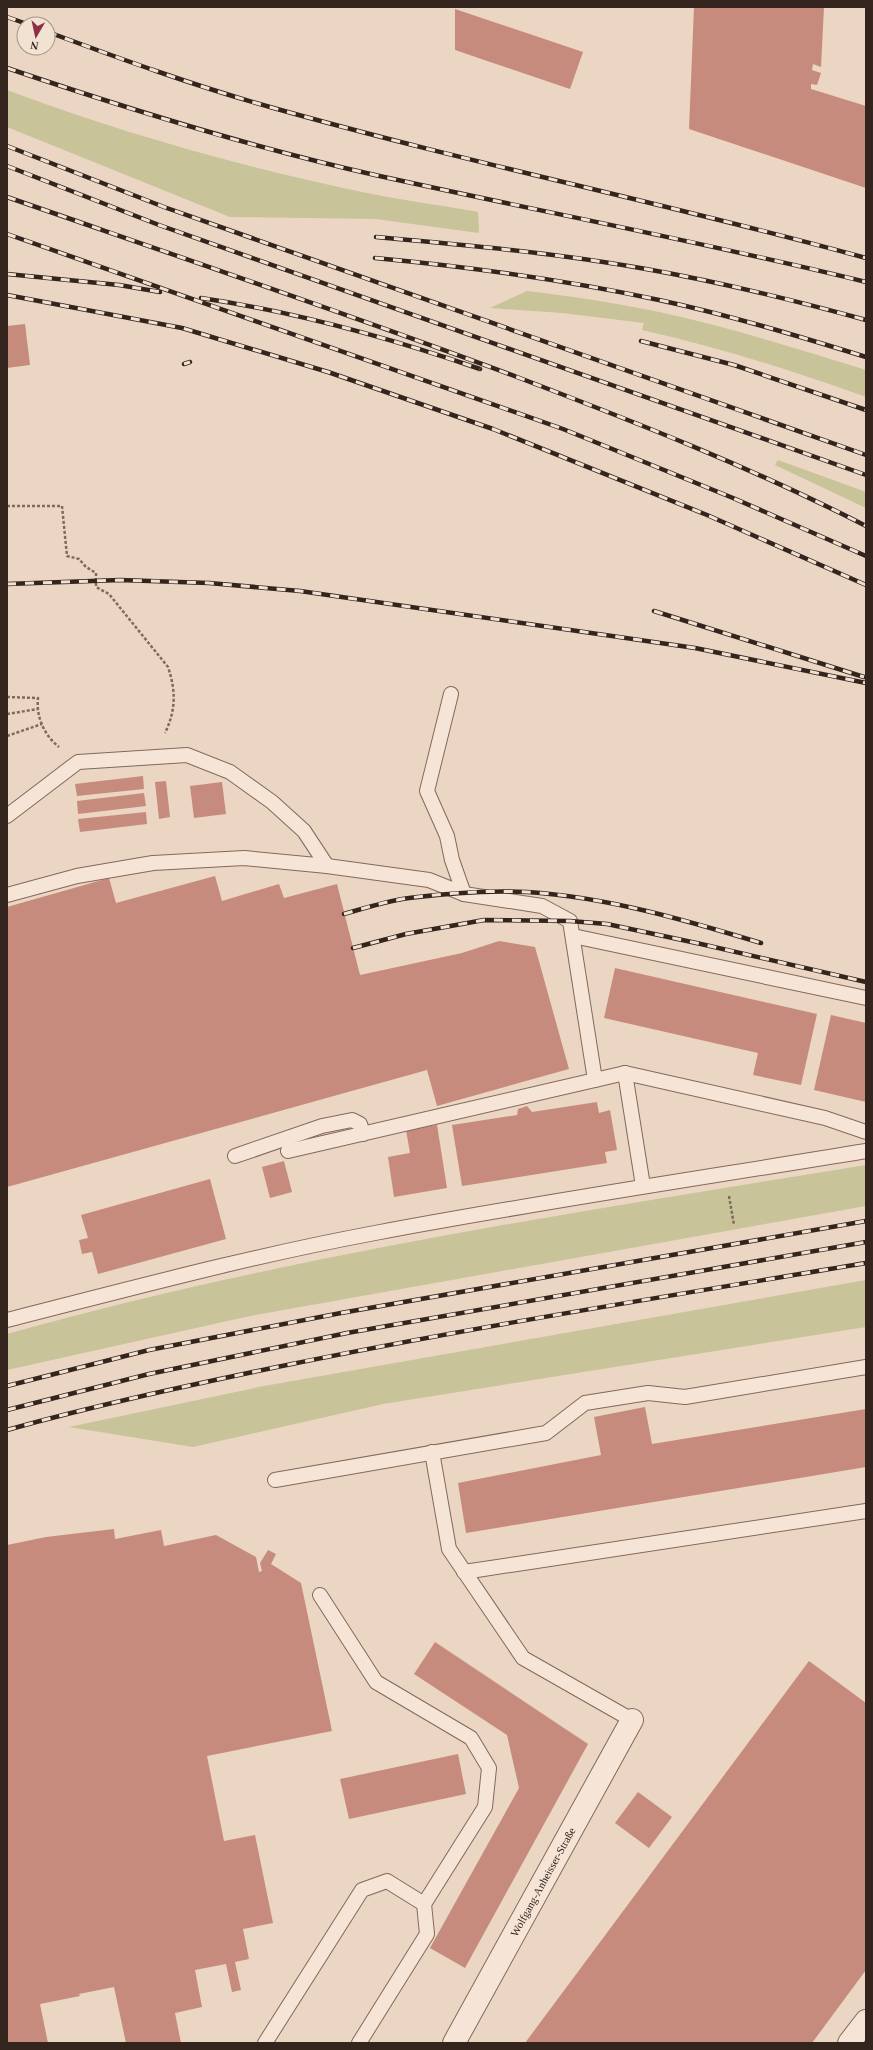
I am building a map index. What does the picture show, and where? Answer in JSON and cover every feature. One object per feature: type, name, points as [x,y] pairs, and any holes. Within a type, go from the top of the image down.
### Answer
[{"type":"street","name":"Wolfgang-Anheisser-Straße","points":[[454,2043],[632,1720]]},
{"type":"street","points":[[849,2043],[866,2021]]},
{"type":"lane","points":[[451,694],[427,790],[447,836],[452,860],[464,894]]},
{"type":"lane","points":[[7,816],[78,762],[187,755],[230,772],[272,802],[304,831],[327,866]]},
{"type":"lane","points":[[9,891],[77,876],[152,863],[244,858],[327,866],[429,880],[464,894],[542,906],[570,921],[595,1080]]},
{"type":"lane","points":[[572,936],[866,998]]},
{"type":"lane","points":[[625,1073],[643,1186]]},
{"type":"lane","points":[[288,1151],[625,1073],[825,1118],[866,1132]]},
{"type":"lane","points":[[235,1156],[322,1126],[352,1120],[360,1124],[363,1134]]},
{"type":"lane","points":[[7,1320],[186,1274],[374,1233],[643,1186],[866,1151]]},
{"type":"lane","points":[[275,1480],[546,1433],[585,1403],[648,1393],[685,1397],[866,1367]]},
{"type":"lane","points":[[432,1452],[449,1549],[523,1658],[632,1720]]},
{"type":"lane","points":[[464,1572],[866,1511]]},
{"type":"lane","points":[[320,1595],[376,1682],[471,1738],[489,1768],[486,1807],[424,1904],[428,1934],[359,2043]]},
{"type":"lane","points":[[265,2043],[362,1890],[387,1881],[424,1904]]},
{"type":"path","points":[[7,506],[62,506],[67,556],[79,559],[86,567],[96,573],[96,587],[109,594],[168,668],[173,680],[175,703],[171,721],[162,741],[187,755]]},
{"type":"path","points":[[7,697],[38,698],[38,710],[42,724],[52,741],[78,762]]},
{"type":"path","points":[[7,714],[38,710]]},
{"type":"path","points":[[7,736],[42,724]]},
{"type":"path","points":[[728,1192],[734,1225]]},
{"type":"shaded area","points":[[7,90],[138,135],[272,172],[391,198],[478,212],[479,233],[376,219],[230,217],[7,127]]},
{"type":"shaded area","points":[[527,291],[577,297],[643,309],[711,324],[866,370],[866,397],[756,360],[642,330],[644,323],[562,313],[490,308]]},
{"type":"shaded area","points":[[778,460],[866,492],[866,508],[775,465]]},
{"type":"shaded area","points":[[866,1165],[866,1206],[250,1316],[7,1370],[7,1334],[113,1306],[327,1258],[542,1218]]},
{"type":"shaded area","points":[[866,1280],[866,1327],[383,1404],[193,1447],[69,1427],[264,1386]]},
{"type":"building","points":[[694,7],[824,7],[821,67],[813,64],[812,70],[821,73],[817,85],[811,84],[811,89],[866,106],[866,188],[689,129]]},
{"type":"building","points":[[455,9],[583,52],[570,89],[455,50]]},
{"type":"building","points":[[25,324],[30,365],[7,368],[7,326]]},
{"type":"building","points":[[143,776],[144,789],[77,796],[75,784]]},
{"type":"building","points":[[166,781],[170,817],[159,819],[155,782]]},
{"type":"building","points":[[222,782],[226,814],[194,818],[190,786]]},
{"type":"building","points":[[144,793],[146,806],[78,814],[77,801]]},
{"type":"building","points":[[146,812],[147,824],[80,832],[78,819]]},
{"type":"building","points":[[215,876],[222,901],[279,884],[284,898],[337,884],[360,975],[462,953],[499,941],[535,947],[569,1069],[437,1106],[427,1070],[7,1187],[7,907],[109,878],[116,903]]},
{"type":"building","points":[[615,968],[817,1014],[801,1085],[753,1075],[758,1053],[604,1018]]},
{"type":"building","points":[[831,1015],[866,1023],[866,1102],[814,1090]]},
{"type":"building","points":[[597,1102],[599,1113],[610,1110],[617,1150],[605,1152],[607,1163],[462,1186],[452,1125],[517,1115],[518,1109],[527,1106],[532,1112]]},
{"type":"building","points":[[437,1125],[447,1188],[394,1197],[388,1157],[410,1153],[406,1130]]},
{"type":"building","points":[[284,1161],[292,1192],[270,1198],[262,1167]]},
{"type":"building","points":[[210,1179],[226,1239],[98,1274],[92,1252],[82,1254],[79,1240],[88,1238],[81,1215]]},
{"type":"building","points":[[645,1407],[652,1444],[866,1409],[866,1467],[466,1533],[458,1483],[601,1455],[594,1417]]},
{"type":"building","points":[[114,1529],[115,1539],[161,1530],[164,1546],[216,1535],[256,1557],[259,1572],[262,1571],[260,1563],[268,1550],[276,1554],[271,1564],[301,1583],[332,1731],[207,1756],[224,1841],[255,1835],[273,1923],[243,1929],[249,1959],[235,1962],[241,1990],[232,1992],[226,1964],[195,1970],[202,2007],[175,2013],[181,2043],[126,2043],[114,1987],[40,2004],[48,2043],[7,2043],[7,1545],[46,1537]]},
{"type":"building","points":[[435,1642],[588,1744],[465,1968],[430,1948],[519,1788],[507,1735],[414,1674]]},
{"type":"building","points":[[809,1661],[866,1703],[866,1970],[812,2043],[525,2043]]},
{"type":"building","points":[[458,1754],[466,1794],[349,1819],[340,1779]]},
{"type":"building","points":[[638,1792],[672,1817],[649,1848],[615,1823]]},
{"type":"railway","points":[[7,17],[16,20]]},
{"type":"railway","points":[[56,35],[186,81],[270,107],[419,147],[792,238],[866,258]]},
{"type":"railway","points":[[7,68],[98,98],[236,140],[328,164],[743,253],[866,282]]},
{"type":"railway","points":[[7,146],[164,207],[866,455]]},
{"type":"railway","points":[[7,166],[159,225],[866,475]]},
{"type":"railway","points":[[7,197],[326,308],[517,377],[737,465],[866,526]]},
{"type":"railway","points":[[7,234],[563,429],[733,498],[866,556]]},
{"type":"railway","points":[[376,237],[477,246],[612,263],[756,292],[866,320]]},
{"type":"railway","points":[[375,258],[518,275],[588,286],[659,300],[737,319],[866,357]]},
{"type":"railway","points":[[7,274],[119,285],[160,292]]},
{"type":"railway","points":[[7,295],[182,328],[328,372],[493,429],[707,515],[866,585]]},
{"type":"railway","points":[[201,298],[307,318],[412,347],[480,369]]},
{"type":"railway","points":[[641,341],[734,365],[866,410]]},
{"type":"railway","points":[[184,364],[190,362]]},
{"type":"railway","points":[[7,584],[120,580],[209,583],[300,591],[695,648],[866,683]]},
{"type":"railway","points":[[654,611],[864,677]]},
{"type":"railway","points":[[344,914],[393,901],[424,896],[453,893],[512,891],[527,892],[616,904],[675,918],[761,943]]},
{"type":"railway","points":[[353,948],[406,934],[484,920],[570,921],[607,924],[866,982]]},
{"type":"railway","points":[[7,1386],[149,1350],[341,1313],[866,1221]]},
{"type":"railway","points":[[7,1410],[149,1374],[347,1333],[866,1242]]},
{"type":"railway","points":[[7,1430],[141,1396],[350,1352],[571,1312],[866,1263]]}]
